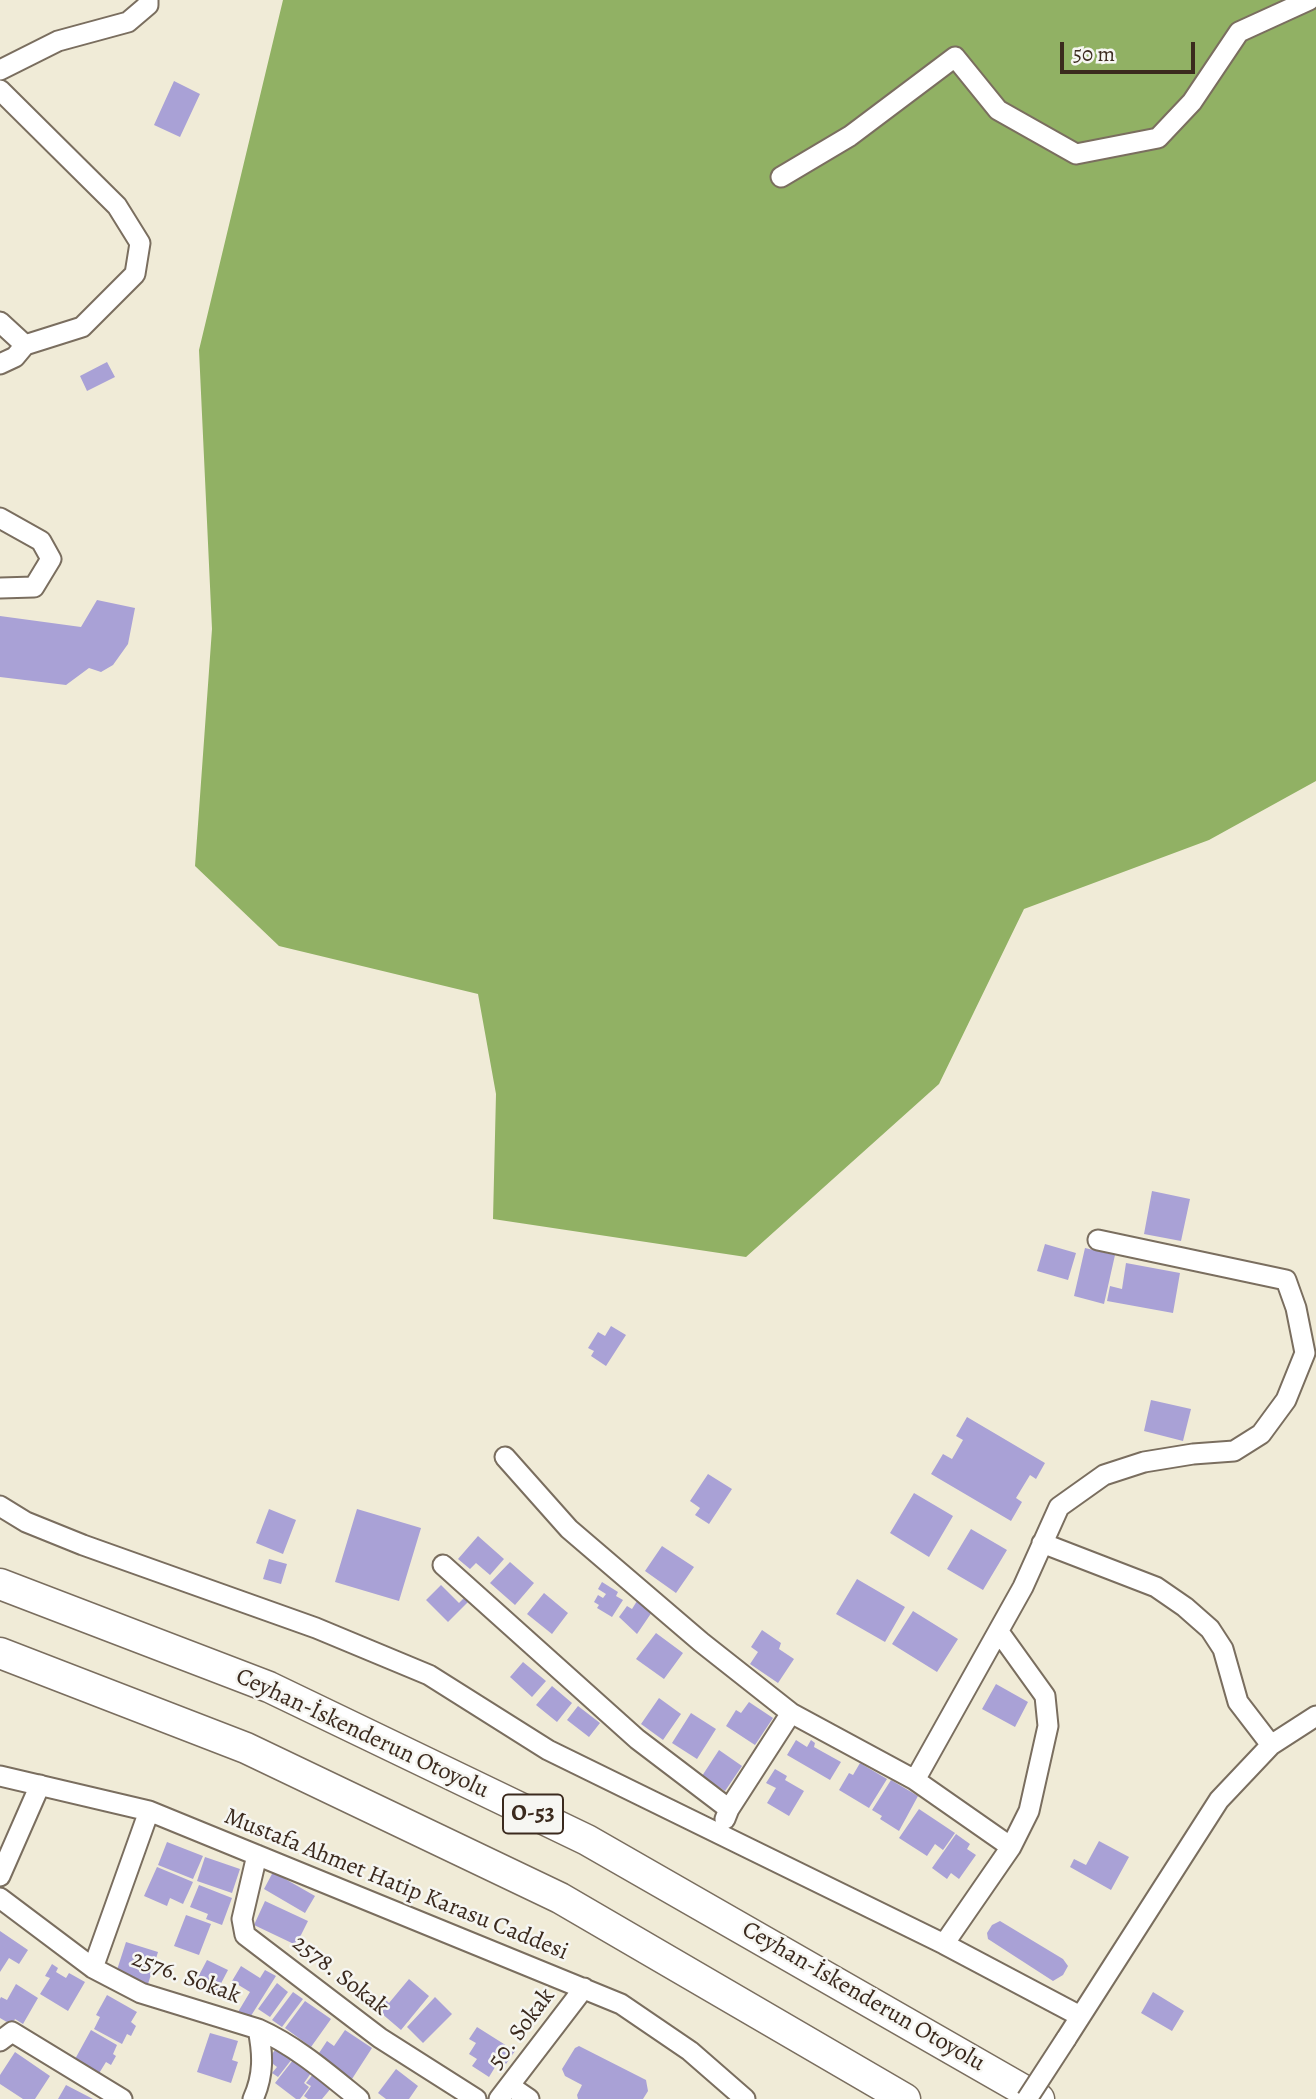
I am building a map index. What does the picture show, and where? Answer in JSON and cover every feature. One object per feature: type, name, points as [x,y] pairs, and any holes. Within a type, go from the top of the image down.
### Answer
[{"type":"highway","name":"Ceyhan-İskenderun Otoyolu","points":[[0,1584],[269,1687],[587,1840],[1039,2099]]},
{"type":"highway","name":"O-53","points":[[0,1653],[246,1748],[560,1898],[905,2099]]},
{"type":"street","points":[[0,70],[58,41],[128,22],[148,5],[148,0]]},
{"type":"street","points":[[781,177],[850,136],[955,57],[998,110],[1076,154],[1158,138],[1192,102],[1239,32],[1309,0]]},
{"type":"street","points":[[0,90],[117,206],[140,243],[135,274],[82,327],[25,345],[15,357],[0,364]]},
{"type":"street","points":[[0,323],[25,345]]},
{"type":"street","points":[[0,518],[41,541],[51,559],[34,587],[0,588]]},
{"type":"street","points":[[915,1780],[1023,1587],[1059,1507],[1104,1475],[1144,1462],[1234,1451],[1261,1434],[1286,1400],[1305,1353],[1296,1308],[1286,1280],[1098,1240]]},
{"type":"street","points":[[505,1457],[569,1529],[701,1642],[791,1713],[915,1780],[1011,1847]]},
{"type":"street","points":[[0,1506],[26,1522],[61,1536],[316,1628],[429,1675],[548,1750],[944,1944],[1080,2016]]},
{"type":"street","points":[[1042,1544],[1156,1587],[1185,1607],[1210,1629],[1223,1649],[1238,1702],[1271,1745]]},
{"type":"street","points":[[443,1565],[637,1739],[729,1809]]},
{"type":"street","points":[[944,1944],[1011,1847],[1029,1811],[1048,1726],[1045,1696],[999,1632]]},
{"type":"street","points":[[719,1835],[729,1809],[791,1713]]},
{"type":"street","points":[[1027,2099],[1219,1800],[1271,1745],[1316,1716]]},
{"type":"street","name":"Mustafa Ahmet Hatip Karasu Caddesi","points":[[0,1776],[149,1811],[621,2004],[678,2043],[745,2099]]},
{"type":"street","points":[[0,1876],[40,1785]]},
{"type":"street","points":[[93,1968],[149,1811]]},
{"type":"street","name":"2578. Sokak","points":[[257,1855],[242,1919],[245,1935],[380,2038],[476,2099]]},
{"type":"street","name":"2576. Sokak","points":[[0,1898],[93,1968],[141,1993],[276,2037],[313,2061],[359,2099]]},
{"type":"street","name":"50. Sokak","points":[[504,2092],[584,1988]]},
{"type":"street","points":[[253,2099],[259,2085],[264,2055],[258,2029]]},
{"type":"street","points":[[0,2041],[12,2032],[122,2099]]},
{"type":"street","points":[[504,2092],[529,2099]]},
{"type":"green space","points":[[283,0],[1316,0],[1316,781],[1209,840],[1024,909],[939,1084],[746,1257],[493,1219],[496,1094],[478,994],[279,946],[195,866],[212,629],[199,350]]},
{"type":"building","points":[[174,81],[200,94],[180,137],[154,125]]},
{"type":"building","points":[[107,362],[115,377],[87,391],[80,376]]},
{"type":"building","points":[[97,600],[135,608],[128,644],[113,665],[101,672],[89,668],[66,685],[0,677],[0,616],[81,627]]},
{"type":"building","points":[[1152,1191],[1190,1199],[1181,1241],[1144,1234]]},
{"type":"building","points":[[1045,1244],[1076,1253],[1068,1280],[1037,1271]]},
{"type":"building","points":[[1085,1248],[1115,1255],[1104,1304],[1074,1296]]},
{"type":"building","points":[[1126,1263],[1180,1273],[1173,1313],[1107,1301],[1110,1286],[1122,1289]]},
{"type":"building","points":[[611,1326],[626,1335],[606,1366],[591,1356],[594,1351],[588,1348],[598,1332],[605,1336]]},
{"type":"building","points":[[1151,1400],[1191,1409],[1183,1441],[1144,1431]]},
{"type":"building","points":[[967,1417],[1045,1463],[1036,1479],[1030,1475],[1016,1498],[1022,1502],[1011,1521],[931,1474],[943,1454],[952,1459],[963,1440],[956,1436]]},
{"type":"building","points":[[708,1474],[732,1489],[709,1524],[695,1515],[700,1508],[690,1501]]},
{"type":"building","points":[[914,1493],[953,1516],[929,1557],[890,1533]]},
{"type":"building","points":[[269,1509],[296,1520],[283,1554],[256,1543]]},
{"type":"building","points":[[357,1509],[421,1528],[399,1601],[335,1582]]},
{"type":"building","points":[[971,1529],[1007,1550],[983,1590],[947,1569]]},
{"type":"building","points":[[478,1536],[504,1559],[490,1575],[476,1563],[470,1569],[458,1559]]},
{"type":"building","points":[[662,1546],[694,1567],[676,1593],[645,1571]]},
{"type":"building","points":[[269,1559],[287,1564],[281,1584],[263,1579]]},
{"type":"building","points":[[510,1562],[534,1583],[515,1605],[490,1583]]},
{"type":"building","points":[[857,1579],[905,1607],[885,1642],[836,1614]]},
{"type":"building","points":[[602,1582],[618,1592],[616,1596],[623,1600],[612,1617],[597,1608],[599,1605],[594,1602],[598,1595],[603,1598],[606,1594],[598,1589]]},
{"type":"building","points":[[441,1585],[459,1603],[467,1595],[471,1599],[448,1622],[426,1600]]},
{"type":"building","points":[[544,1593],[568,1613],[552,1634],[527,1614]]},
{"type":"building","points":[[637,1601],[652,1612],[637,1634],[619,1617],[627,1606],[632,1609]]},
{"type":"building","points":[[913,1611],[958,1639],[937,1672],[892,1644]]},
{"type":"building","points":[[762,1630],[781,1643],[779,1649],[794,1659],[778,1683],[750,1664],[758,1652],[751,1647]]},
{"type":"building","points":[[656,1633],[683,1653],[664,1679],[636,1659]]},
{"type":"building","points":[[523,1662],[546,1681],[532,1697],[510,1677]]},
{"type":"building","points":[[996,1684],[1028,1702],[1015,1727],[982,1709]]},
{"type":"building","points":[[552,1686],[572,1703],[557,1722],[536,1705]]},
{"type":"building","points":[[659,1698],[681,1714],[663,1740],[641,1724]]},
{"type":"building","points":[[749,1702],[773,1718],[755,1745],[726,1726],[736,1710],[741,1713]]},
{"type":"building","points":[[578,1706],[600,1723],[589,1737],[567,1720]]},
{"type":"building","points":[[691,1713],[716,1729],[697,1759],[672,1743]]},
{"type":"building","points":[[796,1740],[807,1747],[811,1740],[815,1743],[814,1747],[841,1762],[830,1780],[787,1755]]},
{"type":"building","points":[[719,1750],[742,1766],[725,1791],[702,1776]]},
{"type":"building","points":[[860,1763],[887,1779],[869,1808],[839,1790],[849,1773],[853,1775]]},
{"type":"building","points":[[775,1769],[787,1776],[785,1780],[804,1791],[789,1816],[767,1803],[776,1788],[766,1783]]},
{"type":"building","points":[[891,1780],[918,1796],[899,1831],[880,1819],[882,1816],[872,1810]]},
{"type":"building","points":[[919,1809],[955,1833],[943,1850],[935,1844],[927,1856],[899,1838]]},
{"type":"building","points":[[956,1834],[970,1844],[967,1849],[976,1855],[959,1879],[951,1873],[947,1879],[932,1868]]},
{"type":"building","points":[[1099,1841],[1129,1857],[1111,1890],[1070,1867],[1074,1859],[1086,1865]]},
{"type":"building","points":[[167,1842],[203,1856],[193,1879],[158,1865]]},
{"type":"building","points":[[205,1857],[240,1869],[232,1893],[197,1881]]},
{"type":"building","points":[[157,1867],[193,1882],[183,1904],[170,1898],[167,1906],[144,1896]]},
{"type":"building","points":[[273,1872],[315,1896],[305,1913],[264,1889]]},
{"type":"building","points":[[199,1885],[232,1898],[222,1925],[206,1919],[208,1914],[190,1907]]},
{"type":"building","points":[[265,1901],[308,1921],[296,1945],[254,1925]]},
{"type":"building","points":[[186,1915],[211,1924],[199,1955],[174,1946]]},
{"type":"building","points":[[1000,1921],[1063,1959],[1068,1966],[1063,1975],[1053,1981],[988,1939],[987,1933],[992,1925]]},
{"type":"building","points":[[0,1931],[28,1950],[19,1964],[9,1958],[0,1972]]},
{"type":"building","points":[[126,1942],[158,1952],[148,1984],[116,1973]]},
{"type":"building","points":[[207,1960],[228,1970],[215,1995],[199,1987],[202,1982],[197,1979]]},
{"type":"building","points":[[52,1964],[58,1968],[56,1972],[66,1978],[69,1973],[85,1982],[68,2011],[40,1994],[50,1978],[45,1976]]},
{"type":"building","points":[[241,1966],[260,1978],[265,1970],[276,1976],[249,2019],[238,2012],[250,1992],[232,1981]]},
{"type":"building","points":[[409,1979],[429,1996],[401,2030],[374,2007],[383,1997],[389,2003]]},
{"type":"building","points":[[277,1983],[288,1992],[270,2017],[258,2009]]},
{"type":"building","points":[[16,1984],[38,1998],[23,2024],[15,2019],[12,2025],[0,2018],[0,1999],[1,1997],[7,2000]]},
{"type":"building","points":[[293,1992],[303,1999],[282,2027],[272,2020]]},
{"type":"building","points":[[1153,1992],[1184,2011],[1172,2031],[1141,2013]]},
{"type":"building","points":[[107,1995],[137,2012],[131,2022],[136,2026],[131,2036],[127,2034],[122,2044],[94,2029],[100,2017],[96,2015]]},
{"type":"building","points":[[435,1997],[452,2014],[423,2043],[407,2027]]},
{"type":"building","points":[[305,2001],[331,2019],[311,2047],[285,2028]]},
{"type":"building","points":[[477,2027],[515,2051],[506,2064],[500,2059],[489,2077],[472,2066],[477,2059],[469,2054],[476,2043],[469,2039]]},
{"type":"building","points":[[91,2030],[117,2045],[113,2054],[116,2056],[111,2065],[106,2062],[98,2075],[74,2061]]},
{"type":"building","points":[[345,2030],[372,2048],[352,2079],[317,2056],[327,2041],[334,2046]]},
{"type":"building","points":[[210,2033],[238,2041],[232,2060],[238,2062],[231,2083],[197,2072]]},
{"type":"building","points":[[579,2046],[646,2080],[648,2091],[643,2099],[578,2099],[582,2085],[565,2076],[562,2069]]},
{"type":"building","points":[[277,2047],[292,2059],[278,2077],[272,2073],[277,2067],[268,2060]]},
{"type":"building","points":[[15,2052],[50,2076],[35,2099],[23,2099],[0,2084],[0,2075]]},
{"type":"building","points":[[293,2060],[311,2073],[304,2083],[309,2087],[300,2099],[296,2099],[275,2083]]},
{"type":"building","points":[[396,2069],[418,2086],[409,2099],[386,2099],[378,2093]]},
{"type":"building","points":[[314,2073],[332,2087],[322,2099],[308,2099],[304,2096],[311,2086],[306,2083]]},
{"type":"building","points":[[66,2085],[93,2099],[58,2099]]}]
